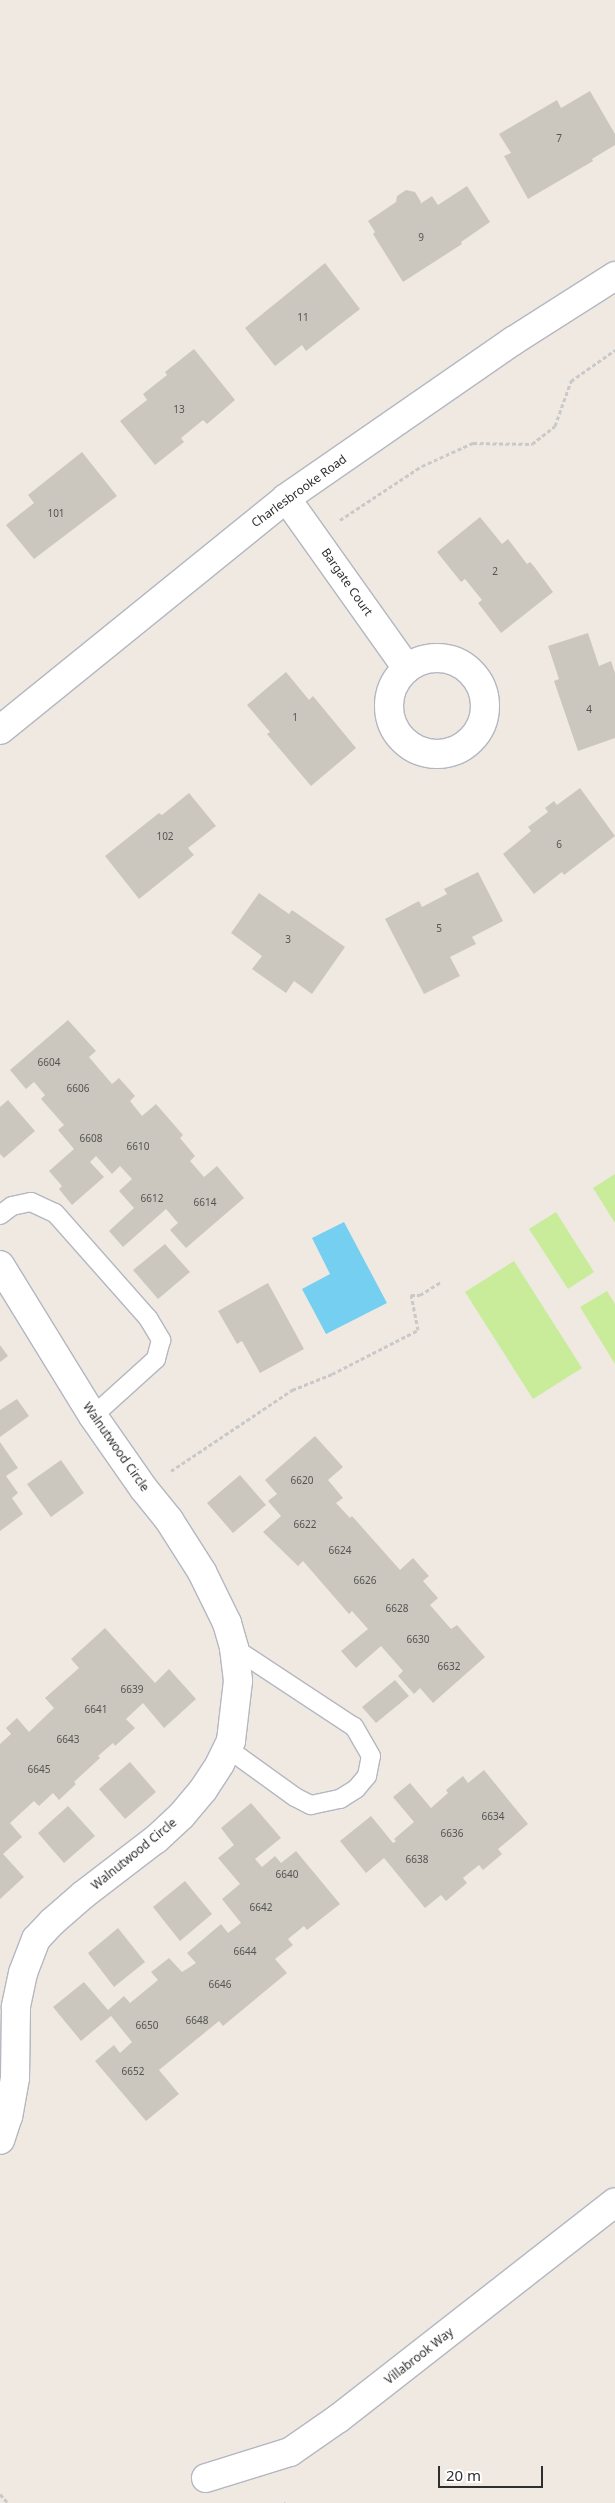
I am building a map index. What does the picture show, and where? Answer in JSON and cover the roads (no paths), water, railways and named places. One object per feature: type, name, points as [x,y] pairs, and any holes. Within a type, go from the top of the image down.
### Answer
[{"type":"street","name":"Charlesbrooke Road","points":[[0,730],[286,498],[513,340],[615,276]]},
{"type":"street","name":"Bargate Court","points":[[286,498],[316,536],[407,668]]},
{"type":"street","name":"Walnutwood Circle","points":[[0,1265],[93,1416],[144,1489],[169,1520],[202,1572],[227,1623],[234,1648],[238,1681],[231,1741],[207,1783],[181,1816],[156,1839],[52,1922],[36,1939],[23,1973],[16,2007],[15,2078],[8,2116],[0,2140]]},
{"type":"street","name":"Villabrook Way","points":[[206,2478],[290,2452],[339,2418],[615,2202]]},
{"type":"lane","points":[[0,1215],[12,1206],[31,1202],[55,1213],[148,1318],[161,1340],[156,1359],[93,1416]]},
{"type":"lane","points":[[227,1748],[296,1797],[311,1805],[340,1799],[356,1789],[367,1776],[371,1756],[354,1727],[234,1648]]},
{"type":"water","points":[[344,1222],[387,1303],[326,1334],[302,1289],[330,1274],[312,1238]]}]
